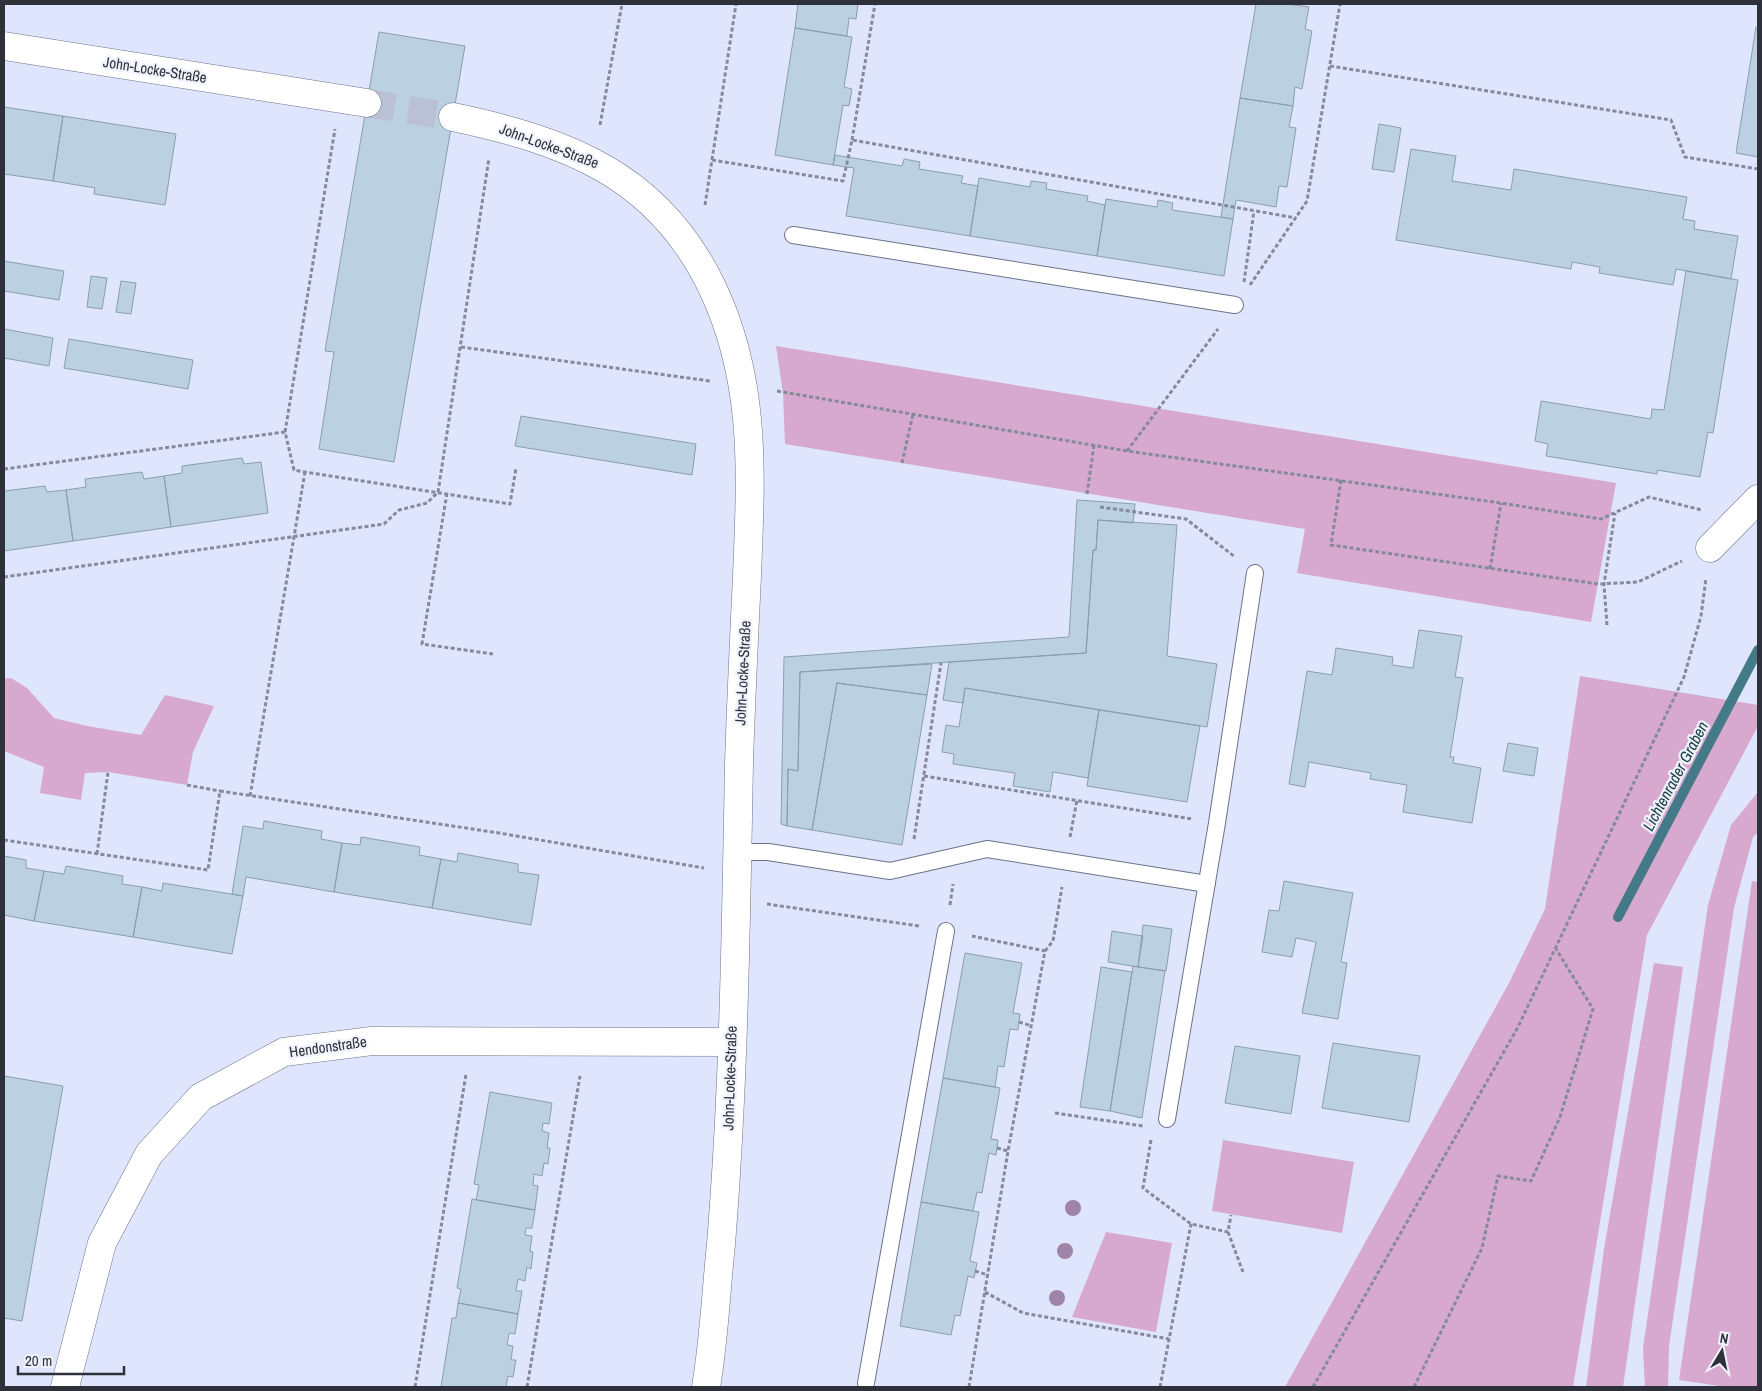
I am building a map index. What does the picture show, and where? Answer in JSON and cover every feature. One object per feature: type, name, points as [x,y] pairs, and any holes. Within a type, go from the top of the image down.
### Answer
[{"type":"street","name":"John-Locke-Straße","points":[[4,46],[367,103]]},
{"type":"street","name":"John-Locke-Straße","points":[[453,117],[511,129],[560,147],[605,167],[650,200],[674,226],[712,288],[738,356],[744,385],[749,434],[750,477],[732,1042],[725,1186],[711,1359],[706,1387]]},
{"type":"street","points":[[1710,548],[1758,499]]},
{"type":"street","name":"Hendonstraße","points":[[64,1387],[102,1243],[148,1154],[201,1096],[284,1052],[372,1040],[732,1042]]},
{"type":"lane","points":[[792,235],[1238,301]]},
{"type":"lane","points":[[1167,1119],[1217,823],[1255,573]]},
{"type":"lane","points":[[737,852],[768,852],[890,871],[987,849],[1207,884]]},
{"type":"lane","points":[[866,1383],[946,930]]},
{"type":"path","points":[[600,125],[622,4]]},
{"type":"path","points":[[705,205],[736,4]]},
{"type":"path","points":[[712,160],[843,181],[852,140],[875,4]]},
{"type":"path","points":[[1127,451],[1238,301],[1307,201],[1340,4]]},
{"type":"path","points":[[1330,66],[1672,120],[1685,157],[1758,169]]},
{"type":"path","points":[[336,128],[284,432],[294,470],[510,504],[516,468]]},
{"type":"path","points":[[852,140],[1296,218]]},
{"type":"path","points":[[4,577],[384,524],[399,510],[427,503],[438,492],[490,154]]},
{"type":"path","points":[[1238,301],[1254,211]]},
{"type":"path","points":[[461,346],[710,381]]},
{"type":"path","points":[[772,390],[1127,451],[1341,480],[1601,519],[1648,497],[1739,518]]},
{"type":"path","points":[[902,463],[913,414]]},
{"type":"path","points":[[4,469],[284,432]]},
{"type":"path","points":[[1087,494],[1094,445]]},
{"type":"path","points":[[250,796],[305,472]]},
{"type":"path","points":[[1341,480],[1331,546],[1604,584],[1638,582],[1710,548]]},
{"type":"path","points":[[447,493],[422,644],[493,654]]},
{"type":"path","points":[[1490,569],[1501,503]]},
{"type":"path","points":[[1100,507],[1186,519],[1255,573]]},
{"type":"path","points":[[1607,625],[1604,584],[1615,512]]},
{"type":"path","points":[[1313,1387],[1518,1027],[1556,948],[1684,677],[1701,616],[1710,548]]},
{"type":"path","points":[[910,867],[941,663]]},
{"type":"path","points":[[97,854],[108,772]]},
{"type":"path","points":[[924,776],[1217,823]]},
{"type":"path","points":[[187,785],[499,833],[705,868]]},
{"type":"path","points":[[4,840],[208,870],[220,791]]},
{"type":"path","points":[[946,930],[958,856]]},
{"type":"path","points":[[766,904],[946,930],[1045,951]]},
{"type":"path","points":[[969,1387],[1008,1151],[1045,951],[1054,941],[1058,920]]},
{"type":"path","points":[[1414,1387],[1482,1248],[1498,1176],[1531,1181],[1560,1117],[1593,1009],[1556,948]]},
{"type":"path","points":[[1019,1022],[1032,1026]]},
{"type":"path","points":[[416,1387],[466,1073]]},
{"type":"path","points":[[527,1387],[580,1076]]},
{"type":"path","points":[[1055,1113],[1144,1126]]},
{"type":"path","points":[[1152,1136],[1143,1188],[1190,1224],[1228,1232]]},
{"type":"path","points":[[997,1148],[1008,1151]]},
{"type":"path","points":[[1231,1215],[1228,1232],[1243,1272]]},
{"type":"path","points":[[1160,1387],[1190,1224]]},
{"type":"path","points":[[975,1271],[988,1275]]},
{"type":"path","points":[[985,1292],[1024,1313],[1169,1339]]},
{"type":"shaded area","points":[[776,346],[1616,483],[1591,622],[1297,573],[1305,529],[785,444],[783,393]]},
{"type":"shaded area","points":[[1580,676],[1758,705],[1758,726],[1647,935],[1573,1387],[1285,1387],[1509,983],[1545,909]]},
{"type":"shaded area","points":[[11,678],[27,688],[54,718],[87,726],[141,735],[165,695],[214,706],[193,752],[187,785],[108,772],[85,773],[81,800],[40,793],[44,767],[4,751],[4,679]]},
{"type":"shaded area","points":[[1758,792],[1758,832],[1753,837],[1734,908],[1669,1346],[1668,1387],[1645,1387],[1643,1348],[1708,905],[1731,825]]},
{"type":"shaded area","points":[[1752,881],[1758,882],[1758,1387],[1726,1387],[1679,1380]]},
{"type":"shaded area","points":[[1654,963],[1683,967],[1623,1387],[1586,1387],[1604,1249]]},
{"type":"shaded area","points":[[1223,1140],[1354,1162],[1342,1233],[1212,1211]]},
{"type":"shaded area","points":[[1106,1232],[1172,1243],[1156,1332],[1072,1317]]},
{"type":"building","points":[[798,4],[858,4],[856,19],[849,18],[847,36],[795,28]]},
{"type":"building","points":[[1256,4],[1287,4],[1309,7],[1305,29],[1312,31],[1302,89],[1295,87],[1293,106],[1240,98]]},
{"type":"building","points":[[1756,27],[1758,27],[1758,157],[1736,153]]},
{"type":"building","points":[[795,28],[852,37],[844,87],[852,89],[849,106],[843,105],[833,165],[775,155]]},
{"type":"building","points":[[379,32],[465,46],[394,462],[319,449],[334,352],[325,351]]},
{"type":"building","points":[[1240,98],[1293,106],[1289,127],[1296,128],[1287,187],[1279,186],[1276,207],[1236,200],[1233,219],[1221,217]]},
{"type":"building","points":[[4,107],[63,116],[53,181],[4,174]]},
{"type":"building","points":[[63,116],[176,134],[165,205],[94,194],[95,188],[53,181]]},
{"type":"building","points":[[1379,124],[1401,128],[1394,172],[1372,169]]},
{"type":"building","points":[[1411,149],[1456,156],[1452,181],[1511,190],[1514,169],[1687,197],[1683,219],[1695,221],[1694,229],[1738,236],[1731,279],[1676,269],[1673,285],[1599,273],[1600,267],[1572,262],[1571,269],[1396,240]]},
{"type":"building","points":[[835,155],[902,166],[904,159],[920,162],[919,169],[963,176],[961,183],[978,186],[970,236],[846,216],[854,168],[833,165]]},
{"type":"building","points":[[979,178],[1030,187],[1031,181],[1047,183],[1046,189],[1088,196],[1087,201],[1105,205],[1097,256],[970,236]]},
{"type":"building","points":[[1106,199],[1157,207],[1158,200],[1173,203],[1172,210],[1233,219],[1224,276],[1097,256]]},
{"type":"building","points":[[4,261],[64,271],[59,300],[4,291]]},
{"type":"building","points":[[1686,271],[1738,280],[1713,433],[1708,432],[1700,477],[1657,470],[1657,474],[1546,456],[1548,444],[1535,441],[1541,401],[1651,419],[1652,409],[1664,410]]},
{"type":"building","points":[[91,276],[107,278],[102,309],[87,307]]},
{"type":"building","points":[[121,281],[136,283],[131,314],[116,312]]},
{"type":"building","points":[[4,329],[53,338],[49,366],[4,358]]},
{"type":"building","points":[[69,339],[193,360],[188,389],[64,368]]},
{"type":"building","points":[[521,416],[696,444],[692,475],[515,446]]},
{"type":"building","points":[[242,458],[244,464],[261,462],[268,513],[171,527],[164,476],[182,473],[182,466]]},
{"type":"building","points":[[142,472],[144,479],[164,476],[171,527],[73,541],[66,490],[86,487],[85,479]]},
{"type":"building","points":[[45,486],[47,492],[66,490],[73,541],[4,551],[4,491]]},
{"type":"building","points":[[1077,500],[1135,504],[1133,523],[1098,520],[1096,550],[1093,550],[1086,653],[800,672],[798,771],[788,769],[787,826],[781,824],[784,657],[1069,637]]},
{"type":"building","points":[[1098,520],[1177,525],[1167,656],[1217,664],[1207,727],[965,688],[963,703],[943,700],[949,662],[1086,653],[1093,550],[1096,550]]},
{"type":"building","points":[[1419,630],[1462,636],[1455,677],[1463,678],[1450,757],[1454,757],[1453,763],[1481,768],[1472,823],[1403,812],[1407,785],[1370,779],[1371,773],[1309,762],[1305,787],[1289,784],[1307,671],[1332,675],[1336,648],[1393,657],[1392,665],[1413,668]]},
{"type":"building","points":[[932,664],[927,695],[837,683],[812,830],[787,826],[788,769],[798,771],[800,672]]},
{"type":"building","points":[[837,683],[927,695],[902,845],[812,830]]},
{"type":"building","points":[[965,688],[1099,710],[1088,778],[1053,772],[1050,792],[1013,786],[1015,773],[953,764],[954,754],[942,752],[946,725],[959,727]]},
{"type":"building","points":[[1099,710],[1200,726],[1187,802],[1087,786]]},
{"type":"building","points":[[1508,743],[1538,748],[1534,776],[1503,771]]},
{"type":"building","points":[[264,821],[322,831],[321,839],[342,843],[334,892],[246,877],[243,896],[232,894],[243,826],[263,829]]},
{"type":"building","points":[[361,837],[420,847],[419,855],[441,859],[432,908],[334,892],[342,843],[360,845]]},
{"type":"building","points":[[458,853],[518,864],[518,872],[539,875],[531,925],[432,908],[441,859],[457,862]]},
{"type":"building","points":[[4,856],[26,860],[26,868],[44,871],[34,921],[4,915]]},
{"type":"building","points":[[66,866],[123,876],[122,884],[142,887],[133,937],[34,921],[44,871],[64,874]]},
{"type":"building","points":[[1284,881],[1353,893],[1341,962],[1347,963],[1338,1019],[1302,1013],[1316,942],[1296,938],[1292,957],[1262,952],[1269,910],[1279,911]]},
{"type":"building","points":[[163,883],[243,896],[232,954],[133,937],[142,887],[162,891]]},
{"type":"building","points":[[1143,925],[1172,929],[1166,971],[1138,967]]},
{"type":"building","points":[[1112,931],[1143,936],[1138,967],[1108,962]]},
{"type":"building","points":[[965,953],[1022,963],[1013,1013],[1020,1014],[1018,1030],[1010,1029],[1004,1067],[998,1066],[995,1087],[943,1078]]},
{"type":"building","points":[[1133,966],[1165,971],[1142,1118],[1110,1111]]},
{"type":"building","points":[[1101,967],[1132,972],[1110,1111],[1080,1107]]},
{"type":"building","points":[[1333,1043],[1420,1056],[1409,1122],[1322,1108]]},
{"type":"building","points":[[1235,1046],[1300,1056],[1291,1114],[1225,1103]]},
{"type":"building","points":[[4,1076],[63,1086],[22,1321],[4,1318]]},
{"type":"building","points":[[943,1078],[1000,1088],[991,1139],[998,1140],[996,1155],[989,1153],[982,1193],[977,1192],[973,1211],[921,1202]]},
{"type":"building","points":[[490,1092],[552,1103],[549,1124],[543,1123],[542,1131],[549,1133],[547,1148],[550,1148],[548,1164],[544,1163],[542,1176],[534,1174],[533,1185],[538,1186],[535,1210],[476,1200],[479,1185],[474,1184]]},
{"type":"building","points":[[472,1199],[535,1210],[532,1228],[526,1228],[525,1235],[532,1236],[530,1251],[533,1252],[531,1269],[527,1267],[525,1281],[518,1279],[516,1291],[522,1291],[518,1314],[458,1303],[461,1289],[457,1288]]},
{"type":"building","points":[[921,1202],[979,1212],[970,1261],[977,1263],[974,1278],[968,1276],[960,1316],[955,1315],[951,1335],[900,1326]]},
{"type":"building","points":[[458,1303],[518,1314],[515,1334],[509,1333],[507,1345],[513,1346],[511,1360],[516,1360],[513,1377],[508,1376],[506,1387],[441,1387],[452,1318],[456,1318]]},
{"type":"waterway","name":"Lichtenrader Graben","points":[[1618,917],[1758,650]]},
{"type":"tunnel","points":[[367,103],[453,117]]}]
